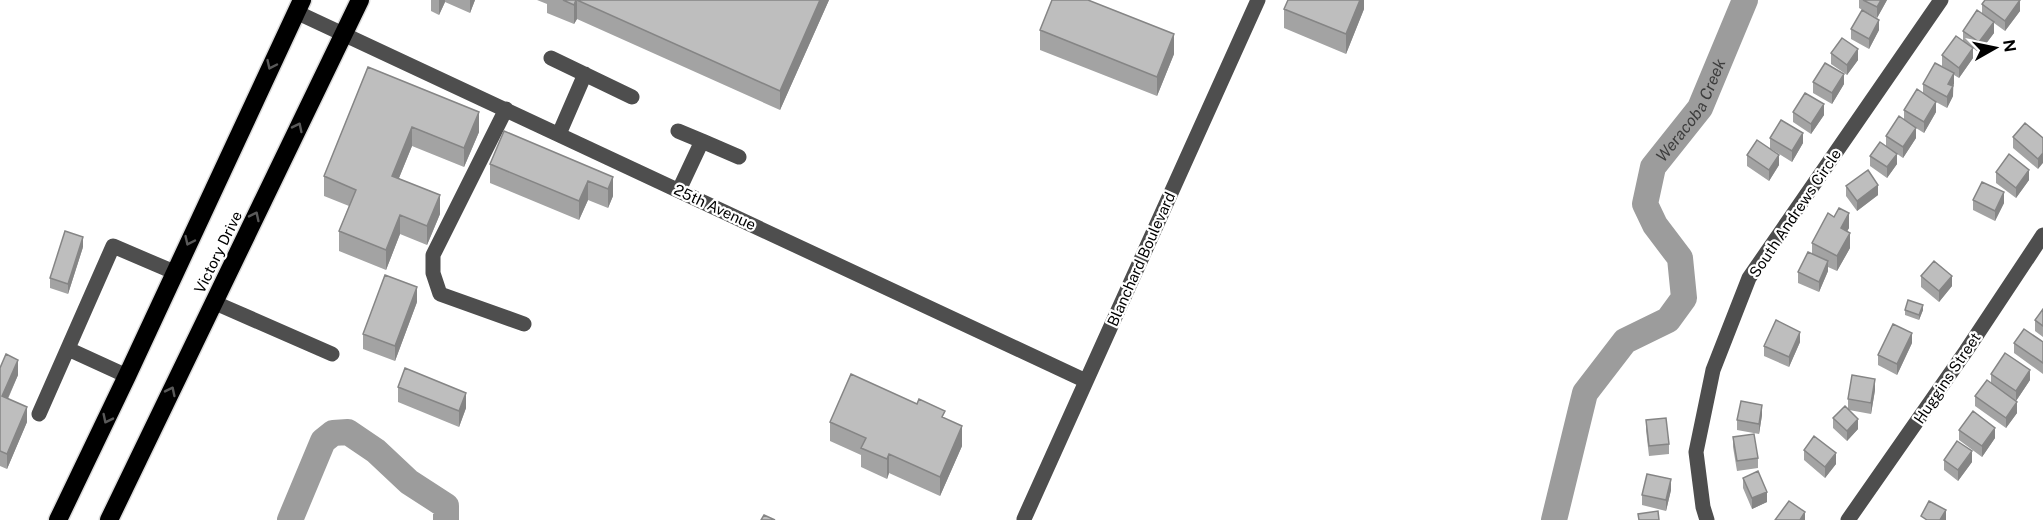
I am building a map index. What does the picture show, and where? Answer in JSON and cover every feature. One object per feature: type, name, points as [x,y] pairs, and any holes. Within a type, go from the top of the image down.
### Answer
[{"type":"highway","name":"Victory Drive","points":[[109,520],[360,0]]},
{"type":"highway","name":"Victory Drive","points":[[58,520],[299,6]]},
{"type":"street","name":"Blanchard Boulevard","points":[[1024,519],[1258,0]]},
{"type":"street","name":"South Andrews Circle","points":[[1707,520],[1695,452],[1713,370],[1749,278],[1941,0]]},
{"type":"street","name":"25th Avenue","points":[[299,6],[344,33],[1086,381]]},
{"type":"street","points":[[551,58],[632,98]]},
{"type":"street","points":[[559,134],[585,74]]},
{"type":"street","points":[[506,109],[433,255],[433,273],[440,294],[524,324]]},
{"type":"street","points":[[678,131],[738,157]]},
{"type":"street","points":[[679,190],[702,141]]},
{"type":"street","name":"Huggins Street","points":[[1848,520],[1966,351],[2043,235]]},
{"type":"street","points":[[39,414],[113,246],[174,272]]},
{"type":"street","points":[[213,302],[332,354]]},
{"type":"street","points":[[68,349],[127,376]]},
{"type":"building","points":[[563,0],[576,0],[574,5]]},
{"type":"building","points":[[577,0],[820,0],[780,91]]},
{"type":"building","points":[[1052,0],[1088,0],[1174,34],[1157,77],[1040,30]]},
{"type":"building","points":[[1288,0],[1360,0],[1346,34],[1284,9]]},
{"type":"building","points":[[1863,0],[1881,0],[1877,7]]},
{"type":"building","points":[[1985,0],[2020,0],[2005,21],[1982,4]]},
{"type":"building","points":[[1862,10],[1879,20],[1869,39],[1851,29]]},
{"type":"building","points":[[1977,10],[1994,22],[1979,42],[1963,31]]},
{"type":"building","points":[[1956,36],[1973,48],[1959,68],[1942,55]]},
{"type":"building","points":[[1842,38],[1858,49],[1847,65],[1831,53]]},
{"type":"building","points":[[1825,63],[1844,74],[1832,93],[1813,82]]},
{"type":"building","points":[[1935,63],[1954,73],[1948,84],[1953,86],[1947,97],[1923,84]]},
{"type":"building","points":[[368,67],[479,112],[464,148],[412,127],[392,176],[440,195],[427,226],[400,215],[386,250],[339,231],[356,190],[324,176]]},
{"type":"building","points":[[1917,89],[1936,102],[1924,122],[1904,110]]},
{"type":"building","points":[[1805,93],[1824,104],[1811,124],[1793,112]]},
{"type":"building","points":[[1899,116],[1916,128],[1903,147],[1886,136]]},
{"type":"building","points":[[1781,120],[1803,133],[1792,151],[1770,138]]},
{"type":"building","points":[[2025,123],[2043,138],[2043,153],[2038,159],[2013,137]]},
{"type":"building","points":[[504,131],[613,177],[608,189],[588,181],[579,201],[490,164]]},
{"type":"building","points":[[1757,140],[1779,155],[1769,170],[1747,155]]},
{"type":"building","points":[[1880,142],[1897,154],[1887,167],[1870,156]]},
{"type":"building","points":[[2009,154],[2029,170],[2016,188],[1996,172]]},
{"type":"building","points":[[1868,170],[1878,185],[1857,201],[1846,186]]},
{"type":"building","points":[[1982,182],[2004,192],[1995,211],[1973,200]]},
{"type":"building","points":[[1839,208],[1849,213],[1841,228],[1850,233],[1837,256],[1812,243],[1828,213],[1834,217]]},
{"type":"building","points":[[65,231],[83,237],[68,284],[50,278]]},
{"type":"building","points":[[1808,252],[1828,261],[1819,282],[1798,272]]},
{"type":"building","points":[[1934,261],[1952,276],[1939,291],[1921,276]]},
{"type":"building","points":[[385,275],[417,287],[395,346],[363,334]]},
{"type":"building","points":[[1908,300],[1923,305],[1919,315],[1905,310]]},
{"type":"building","points":[[2043,309],[2043,326],[2035,320]]},
{"type":"building","points":[[1776,320],[1800,332],[1789,357],[1764,346]]},
{"type":"building","points":[[1893,324],[1912,333],[1897,364],[1878,355]]},
{"type":"building","points":[[2024,329],[2043,342],[2043,363],[2014,343]]},
{"type":"building","points":[[2005,353],[2030,370],[2016,391],[1991,374]]},
{"type":"building","points":[[6,354],[18,360],[2,396],[27,407],[7,454],[0,451],[0,368]]},
{"type":"building","points":[[405,368],[466,393],[459,411],[398,387]]},
{"type":"building","points":[[851,374],[917,404],[919,399],[945,411],[942,417],[962,426],[940,477],[889,454],[887,459],[861,448],[866,438],[830,422]]},
{"type":"building","points":[[1852,375],[1875,379],[1871,403],[1848,399]]},
{"type":"building","points":[[1987,380],[2017,402],[2006,418],[1975,396]]},
{"type":"building","points":[[1741,401],[1762,405],[1759,424],[1737,420]]},
{"type":"building","points":[[1845,406],[1858,419],[1847,431],[1833,418]]},
{"type":"building","points":[[1973,411],[1995,428],[1982,446],[1959,430]]},
{"type":"building","points":[[1666,418],[1669,444],[1649,446],[1646,420]]},
{"type":"building","points":[[1754,434],[1758,458],[1737,461],[1733,437]]},
{"type":"building","points":[[1814,436],[1836,453],[1825,467],[1804,450]]},
{"type":"building","points":[[1957,441],[1972,451],[1958,470],[1944,460]]},
{"type":"building","points":[[1758,471],[1767,492],[1752,498],[1743,478]]},
{"type":"building","points":[[1647,474],[1671,479],[1666,500],[1642,495]]},
{"type":"building","points":[[1789,501],[1805,512],[1800,520],[1775,520]]},
{"type":"building","points":[[1929,501],[1946,510],[1940,520],[1927,520],[1921,516]]},
{"type":"building","points":[[1658,511],[1659,520],[1639,520],[1638,514]]},
{"type":"building","points":[[764,515],[775,520],[761,520]]},
{"type":"waterway","name":"Weracoba Creek","points":[[1554,520],[1585,393],[1625,341],[1668,320],[1684,298],[1680,258],[1655,225],[1645,204],[1653,167],[1700,108],[1745,0]]},
{"type":"waterway","name":"Weracoba Creek","points":[[290,520],[323,441],[333,433],[348,432],[376,451],[409,482],[446,506],[446,520]]}]
